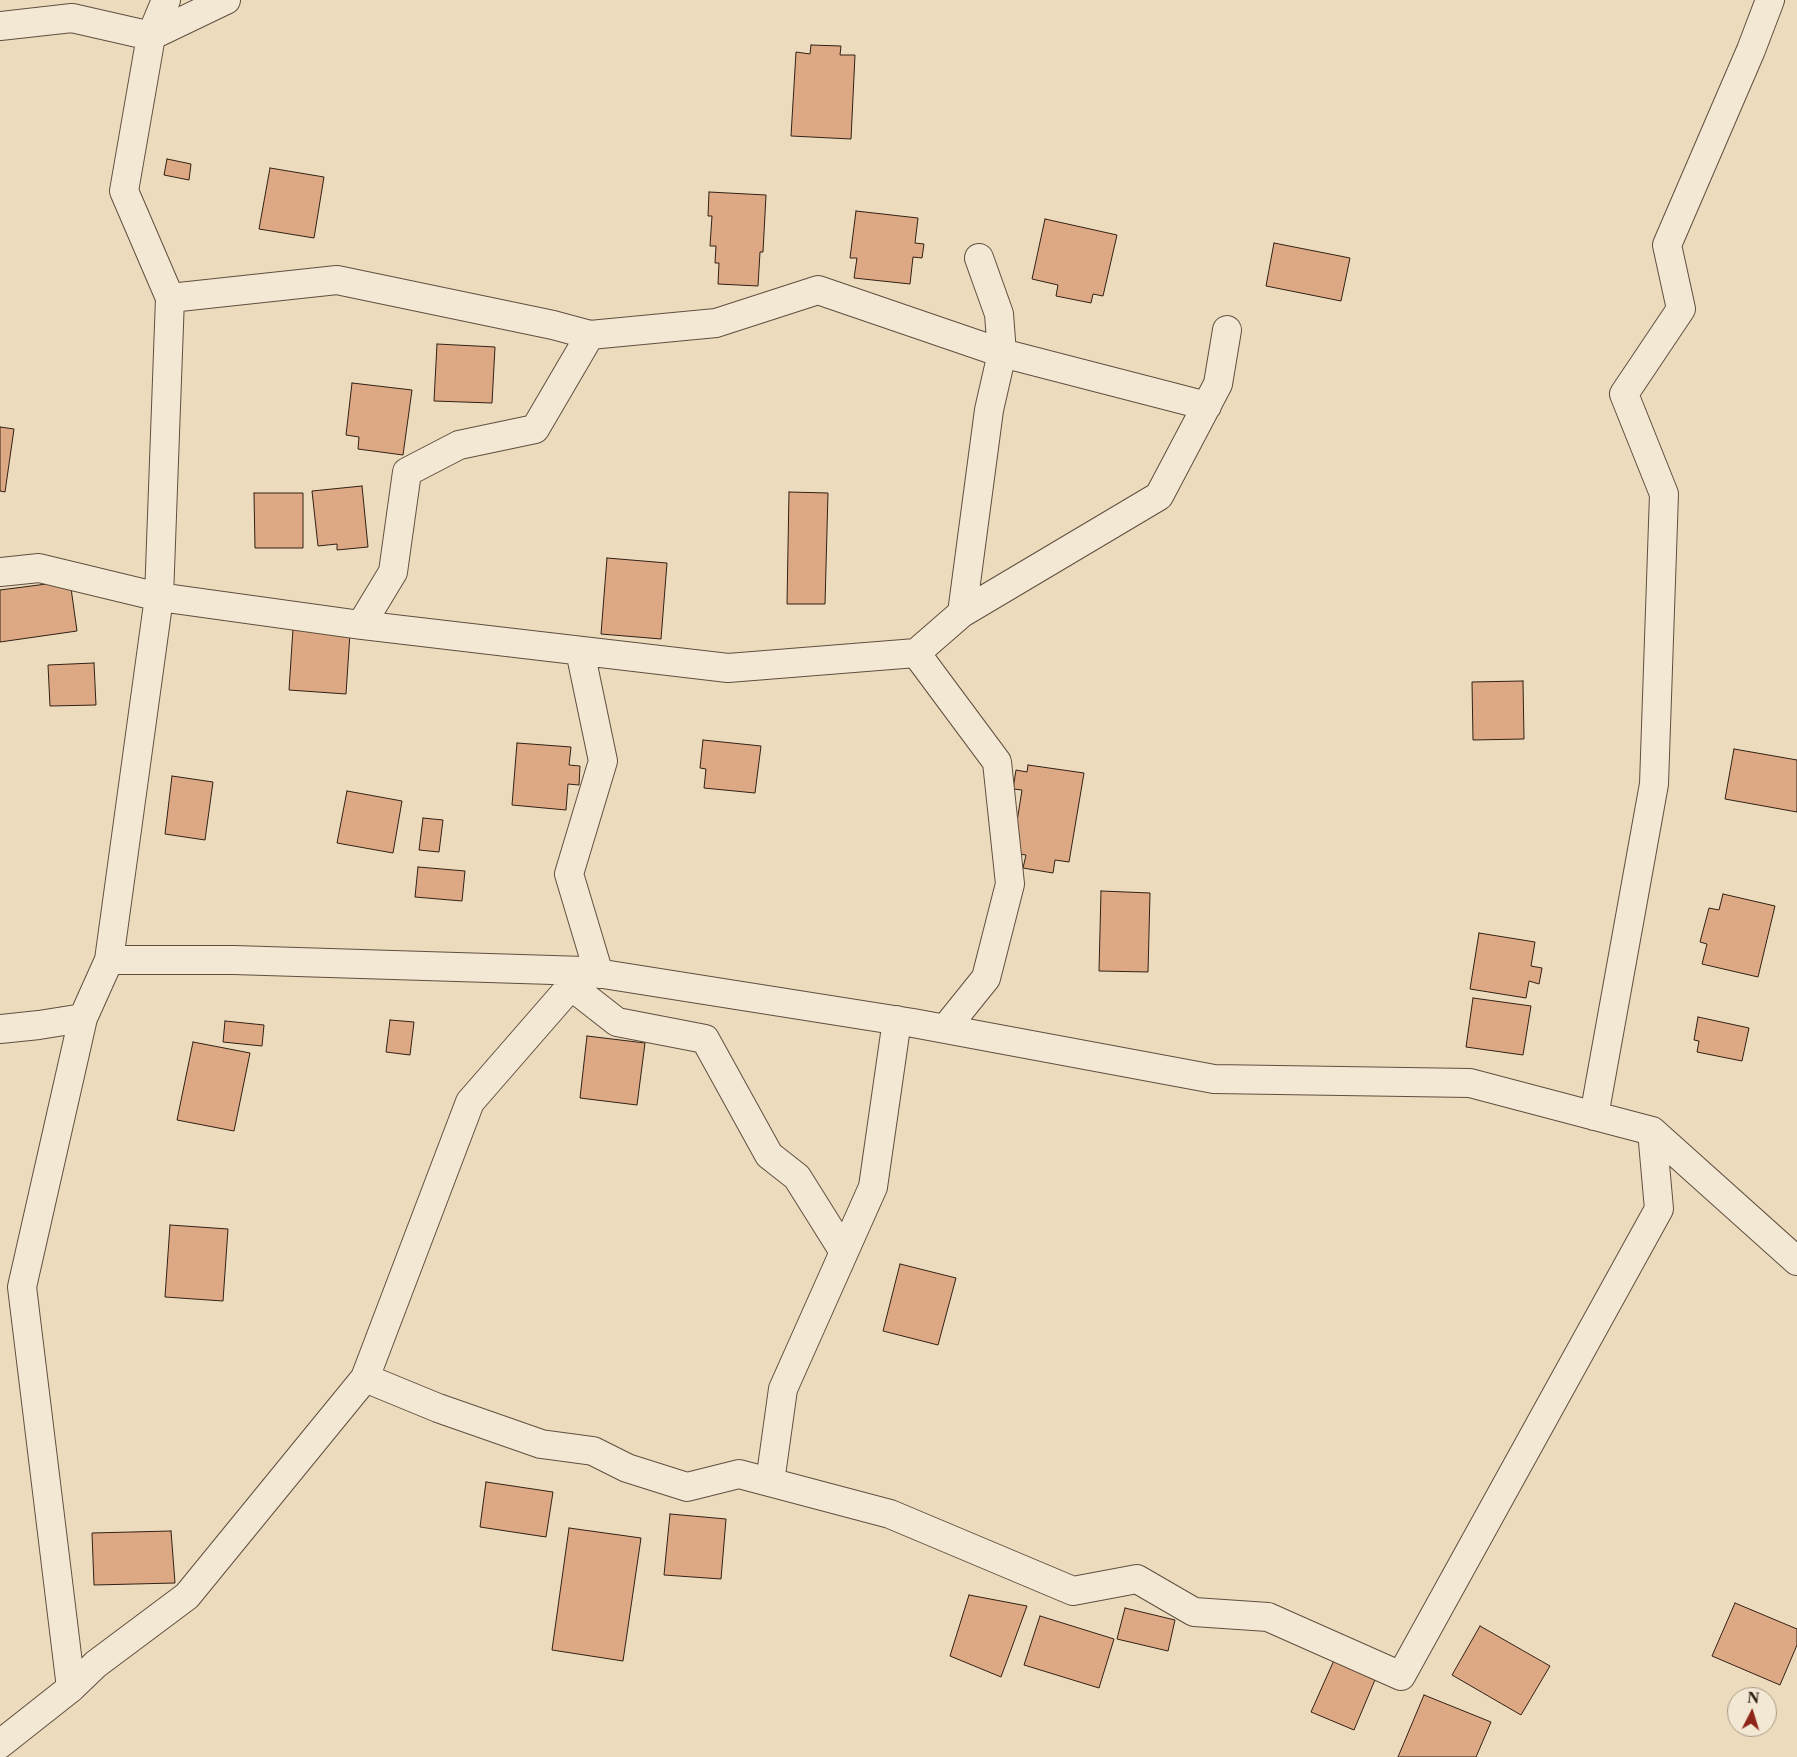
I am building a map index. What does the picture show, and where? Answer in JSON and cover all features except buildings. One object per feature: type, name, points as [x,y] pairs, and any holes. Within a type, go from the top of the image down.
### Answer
[{"type":"street","points":[[51,0],[72,18]]},
{"type":"street","points":[[72,1688],[22,1287],[83,1018],[109,960],[159,597],[170,298],[124,191],[151,36],[166,0]]},
{"type":"street","points":[[0,26],[72,18],[151,36],[226,0]]},
{"type":"street","points":[[1594,1116],[1654,784],[1664,494],[1624,394],[1680,309],[1667,245],[1751,50],[1770,0]]},
{"type":"street","points":[[962,613],[989,410],[1002,354],[999,314],[979,258]]},
{"type":"street","points":[[170,298],[337,280],[590,334],[716,323],[818,290],[1002,354],[1207,406]]},
{"type":"street","points":[[0,572],[39,568],[159,597],[361,625],[728,668],[916,653],[962,613],[1159,496],[1218,384],[1227,330]]},
{"type":"street","points":[[361,625],[392,572],[407,472],[459,445],[535,429],[590,334]]},
{"type":"street","points":[[580,651],[603,761],[569,874],[584,977],[617,1022],[705,1039],[769,1155],[797,1177],[844,1252]]},
{"type":"street","points":[[916,653],[997,762],[1010,884],[986,978],[944,1029]]},
{"type":"street","points":[[109,960],[234,960],[584,977],[896,1020],[1214,1079],[1470,1083],[1652,1131],[1794,1252]]},
{"type":"street","points":[[0,1744],[72,1688],[96,1664],[187,1596],[364,1378],[470,1102],[584,977]]},
{"type":"street","points":[[0,1029],[83,1018]]},
{"type":"street","points":[[770,1482],[783,1389],[873,1187],[896,1020]]},
{"type":"street","points":[[364,1378],[438,1408],[541,1444],[593,1451],[627,1468],[687,1488],[739,1474],[890,1514],[1073,1591],[1137,1579],[1194,1612],[1268,1617],[1401,1676],[1658,1209],[1652,1131]]}]
